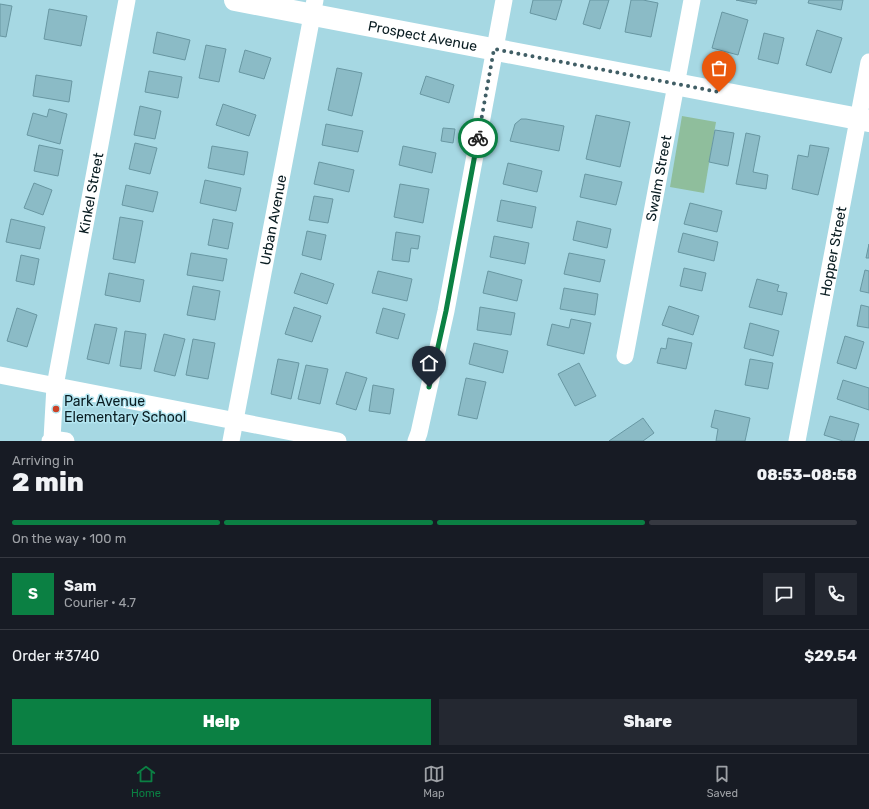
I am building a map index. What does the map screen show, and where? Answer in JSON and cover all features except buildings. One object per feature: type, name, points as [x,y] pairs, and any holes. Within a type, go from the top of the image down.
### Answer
[{"type":"main road","name":"Prospect Avenue","points":[[235,0],[314,7],[494,49],[864,120]]},
{"type":"street","name":"Kinkel Street","points":[[56,440],[55,386],[127,0]]},
{"type":"street","points":[[416,441],[446,311],[504,0]]},
{"type":"street","name":"Swalm Street","points":[[624,356],[692,0]]},
{"type":"street","name":"Urban Avenue","points":[[231,441],[314,7]]},
{"type":"street","name":"Hopper Street","points":[[797,441],[864,120],[869,62]]},
{"type":"street","points":[[0,375],[338,441]]},
{"type":"green space","points":[[682,116],[716,122],[704,193],[670,187]]},
{"type":"way so far","points":[[478,138],[494,49],[719,92]]},
{"type":"place","name":"Park Avenue Elementary School","points":[[56,409]]},
{"type":"route","points":[[429,387],[446,311],[478,138]]}]
